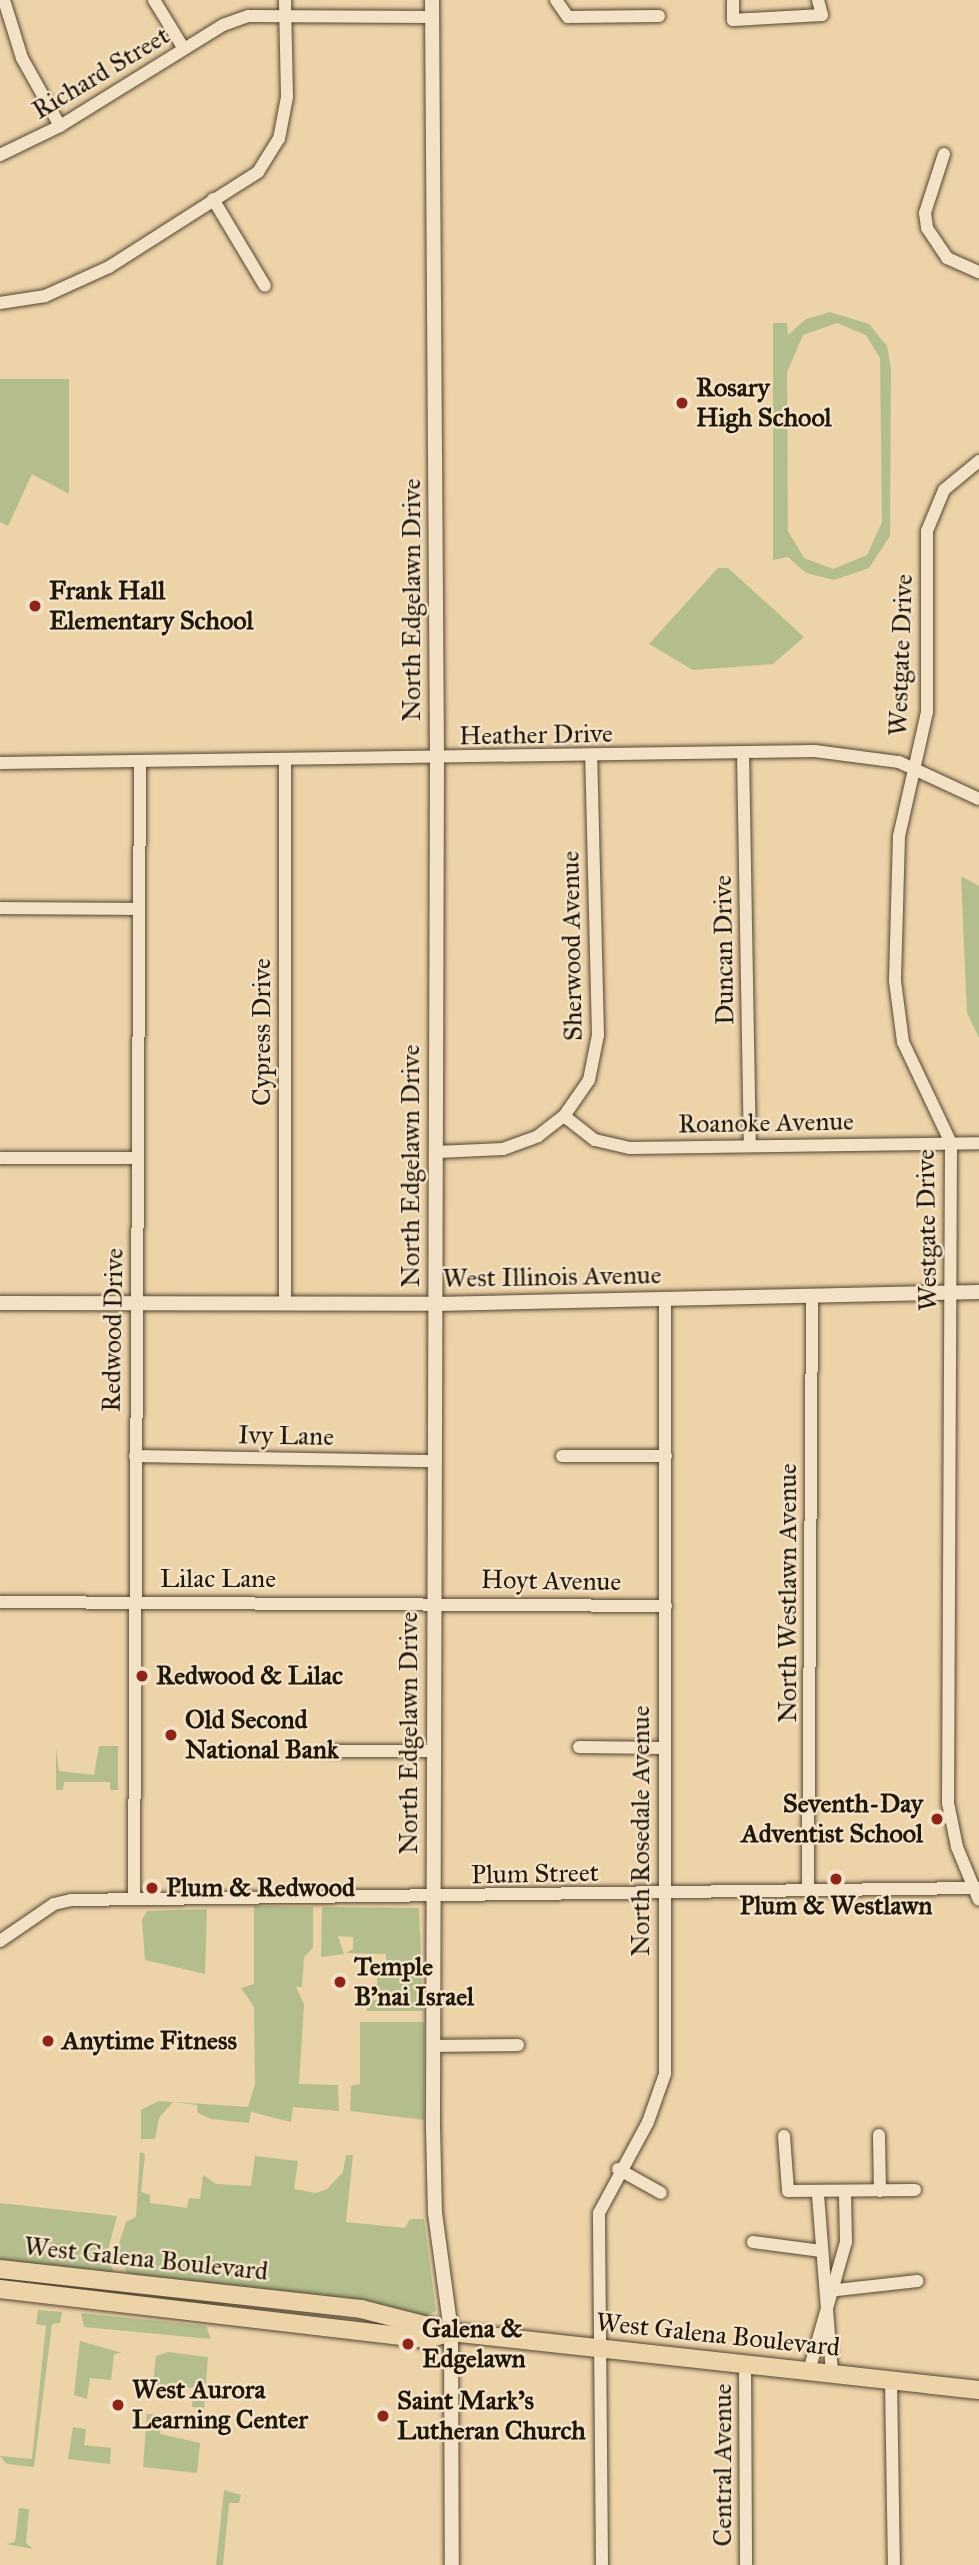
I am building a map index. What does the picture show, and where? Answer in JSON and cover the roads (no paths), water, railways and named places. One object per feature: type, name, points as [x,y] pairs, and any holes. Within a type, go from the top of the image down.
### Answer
[{"type":"main road","name":"West Galena Boulevard","points":[[0,2269],[267,2298],[428,2321],[451,2332],[979,2390]]},
{"type":"main road","name":"West Galena Boulevard","points":[[0,2289],[427,2339],[451,2332]]},
{"type":"main road","points":[[229,2315],[236,2304],[267,2298]]},
{"type":"street","points":[[2,0],[22,58],[60,126]]},
{"type":"street","points":[[154,0],[184,49]]},
{"type":"street","points":[[0,303],[45,296],[109,267],[258,172],[279,138],[287,97],[285,0]]},
{"type":"street","name":"North Edgelawn Drive","points":[[432,0],[437,760],[433,2046],[435,2213],[451,2332],[452,2565]]},
{"type":"street","points":[[556,0],[568,18],[660,16]]},
{"type":"street","points":[[733,0],[733,20],[822,15],[818,0]]},
{"type":"street","name":"Richard Street","points":[[0,155],[60,126],[236,20],[285,16],[432,17]]},
{"type":"street","points":[[944,154],[925,213],[927,228],[947,258],[979,272]]},
{"type":"street","points":[[213,199],[265,286]]},
{"type":"street","name":"Westgate Drive","points":[[977,1892],[948,1803],[951,1143],[903,1042],[895,981],[899,836],[916,769],[928,702],[927,531],[944,490],[979,461]]},
{"type":"street","name":"Duncan Drive","points":[[743,753],[750,1146]]},
{"type":"street","name":"Heather Drive","points":[[0,763],[857,753],[916,769],[979,799]]},
{"type":"street","name":"Sherwood Avenue","points":[[437,1152],[520,1144],[564,1116],[589,1080],[597,1050],[591,757]]},
{"type":"street","name":"Cypress Drive","points":[[285,760],[285,1304]]},
{"type":"street","name":"Redwood Drive","points":[[134,1899],[140,762]]},
{"type":"street","points":[[0,908],[139,909]]},
{"type":"street","name":"Roanoke Avenue","points":[[564,1116],[613,1146],[979,1143]]},
{"type":"street","points":[[0,1158],[138,1158]]},
{"type":"street","name":"West Illinois Avenue","points":[[0,1303],[435,1304],[979,1292]]},
{"type":"street","name":"North Westlawn Avenue","points":[[808,1890],[812,1296]]},
{"type":"street","name":"North Rosedale Avenue","points":[[602,2565],[599,2213],[618,2169],[648,2122],[664,2074],[662,1894],[666,1606],[665,1299]]},
{"type":"street","name":"Ivy Lane","points":[[135,1456],[436,1461]]},
{"type":"street","points":[[562,1456],[666,1456]]},
{"type":"street","name":"Lilac Lane","points":[[0,1602],[435,1602]]},
{"type":"street","name":"Hoyt Avenue","points":[[435,1602],[666,1606]]},
{"type":"street","points":[[579,1747],[664,1748]]},
{"type":"street","points":[[330,1751],[433,1751]]},
{"type":"street","name":"Plum Street","points":[[0,1941],[54,1904],[134,1899],[433,1898],[808,1890],[977,1892]]},
{"type":"street","points":[[433,2046],[518,2045]]},
{"type":"street","points":[[879,2135],[880,2191]]},
{"type":"street","points":[[785,2136],[788,2191],[845,2195],[915,2190]]},
{"type":"street","points":[[618,2169],[661,2193]]},
{"type":"street","points":[[818,2194],[821,2251],[828,2291],[832,2373]]},
{"type":"street","points":[[809,2371],[828,2291],[846,2242],[845,2195]]},
{"type":"street","points":[[753,2242],[821,2251]]},
{"type":"street","points":[[828,2291],[917,2281]]},
{"type":"street","name":"Central Avenue","points":[[745,2364],[746,2565]]},
{"type":"street","points":[[891,2380],[894,2565]]},
{"type":"place","name":"Rosary High School","points":[[682,403]]},
{"type":"place","name":"Frank Hall Elementary School","points":[[35,606]]},
{"type":"place","name":"Redwood & Lilac","points":[[142,1676]]},
{"type":"place","name":"Old Second National Bank","points":[[171,1735]]},
{"type":"place","name":"Seventh-Day Adventist School","points":[[937,1819]]},
{"type":"place","name":"Plum & Westlawn","points":[[836,1879]]},
{"type":"place","name":"Plum & Redwood","points":[[152,1888]]},
{"type":"place","name":"Temple B'nai Israel","points":[[340,1982]]},
{"type":"place","name":"Anytime Fitness","points":[[48,2041]]},
{"type":"place","name":"Galena & Edgelawn","points":[[408,2344]]},
{"type":"place","name":"West Aurora Learning Center","points":[[118,2405]]},
{"type":"place","name":"Saint Mark's Lutheran Church","points":[[383,2416]]}]
